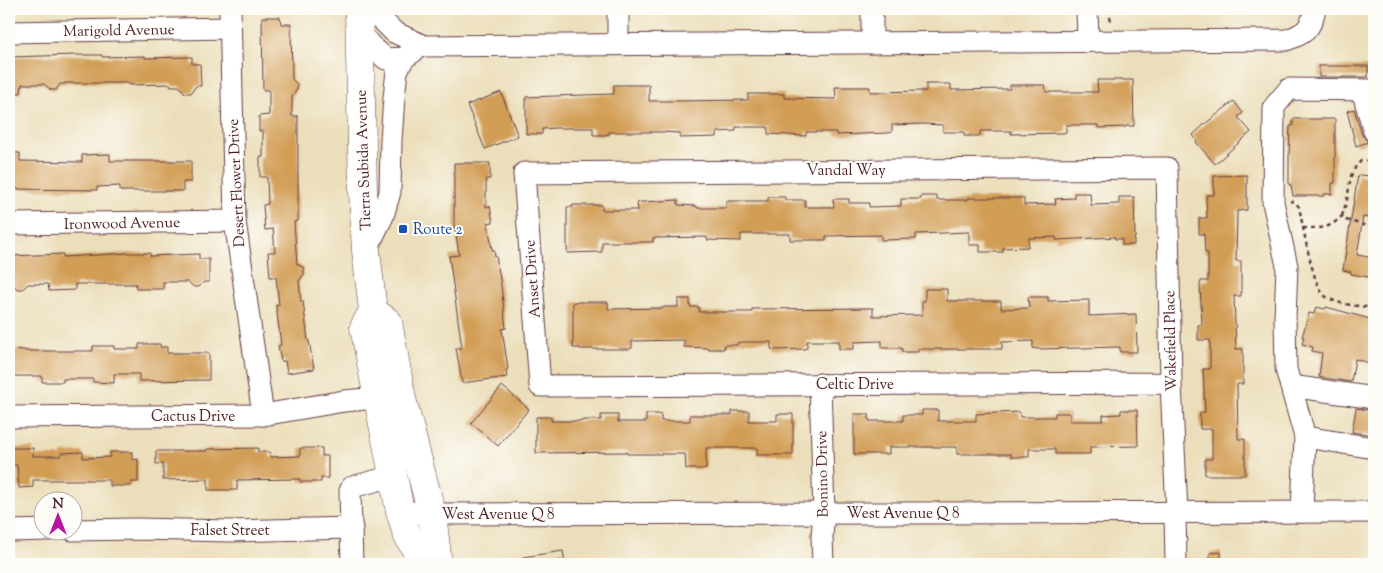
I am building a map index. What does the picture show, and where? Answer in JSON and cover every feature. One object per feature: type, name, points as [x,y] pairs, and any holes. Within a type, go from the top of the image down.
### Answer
[{"type":"main road","name":"Tierra Subida Avenue","points":[[363,16],[362,181],[366,251],[373,310],[364,327],[400,511],[407,534],[424,564]]},
{"type":"main road","points":[[373,310],[388,322],[402,399],[432,514],[438,564]]},
{"type":"street","points":[[618,9],[618,44]]},
{"type":"street","points":[[872,9],[872,43]]},
{"type":"street","points":[[1087,9],[1088,41]]},
{"type":"street","points":[[363,16],[424,46],[1286,40],[1300,36],[1310,27],[1315,9]]},
{"type":"street","points":[[363,16],[370,45],[386,59],[404,58]]},
{"type":"street","name":"Marigold Avenue","points":[[9,32],[230,18]]},
{"type":"street","name":"Desert Flower Drive","points":[[230,18],[235,221],[263,415]]},
{"type":"street","points":[[366,251],[383,216],[390,192],[391,140],[396,71],[404,58],[424,46]]},
{"type":"street","points":[[1302,512],[1306,437],[1286,369],[1287,266],[1274,207],[1274,107],[1289,89],[1368,90],[1374,132]]},
{"type":"street","name":"Vandal Way","points":[[524,173],[1167,168]]},
{"type":"street","name":"Wakefield Place","points":[[1167,168],[1176,564]]},
{"type":"street","name":"Anset Drive","points":[[524,173],[540,386]]},
{"type":"street","name":"Ironwood Avenue","points":[[9,224],[235,221]]},
{"type":"street","name":"Celtic Drive","points":[[540,386],[1171,383]]},
{"type":"street","name":"Bonino Drive","points":[[820,384],[824,513],[822,536],[823,564]]},
{"type":"street","points":[[1291,386],[1374,398]]},
{"type":"street","name":"Cactus Drive","points":[[9,417],[263,415],[344,401],[377,398]]},
{"type":"street","points":[[1306,437],[1374,448]]},
{"type":"street","points":[[352,564],[350,491],[352,486],[393,476]]},
{"type":"street","name":"West Avenue Q 8","points":[[400,511],[432,514],[1374,512]]},
{"type":"street","name":"Falset Street","points":[[82,530],[231,531],[352,528]]},
{"type":"street","points":[[9,531],[32,530]]},
{"type":"path","points":[[1109,9],[1111,25]]},
{"type":"path","points":[[1303,228],[1324,228],[1342,216],[1351,176],[1356,166],[1360,161],[1374,160]]},
{"type":"path","points":[[1274,207],[1284,205],[1284,200],[1295,202],[1299,207],[1315,280],[1323,294],[1339,302],[1374,308]]},
{"type":"path","points":[[1342,216],[1346,220],[1374,228]]},
{"type":"building","points":[[262,17],[280,17],[281,24],[291,24],[292,79],[297,84],[297,89],[292,97],[292,116],[298,116],[298,221],[294,222],[297,264],[304,268],[304,274],[299,281],[301,302],[303,301],[314,369],[287,373],[285,361],[281,361],[278,346],[281,345],[276,305],[279,305],[276,277],[270,277],[268,252],[275,252],[273,229],[265,230],[263,205],[268,204],[267,177],[260,177],[260,157],[263,157],[263,131],[259,131],[259,116],[269,115],[269,90],[263,90]]},
{"type":"building","points":[[102,55],[102,57],[145,56],[145,58],[192,57],[192,64],[200,64],[201,86],[196,86],[191,93],[185,93],[179,86],[171,86],[170,84],[65,83],[60,84],[56,90],[51,90],[44,84],[22,84],[21,93],[9,93],[9,57]]},
{"type":"building","points":[[1319,66],[1368,66],[1368,77],[1319,77]]},
{"type":"building","points":[[1097,80],[1133,80],[1134,126],[1098,128],[1098,125],[1066,125],[1066,132],[1063,133],[1011,134],[1011,131],[980,131],[980,136],[964,136],[964,132],[943,132],[943,125],[924,124],[892,125],[892,132],[888,133],[836,135],[836,132],[806,132],[806,136],[768,134],[768,127],[736,127],[736,131],[717,132],[717,137],[680,138],[680,133],[661,132],[609,132],[609,134],[605,135],[593,135],[593,128],[542,129],[542,134],[526,134],[526,97],[614,94],[614,85],[649,85],[649,101],[675,101],[748,100],[748,94],[784,94],[784,98],[836,99],[835,87],[870,87],[870,92],[926,91],[926,84],[951,84],[951,90],[1010,89],[1010,85],[1045,85],[1046,92],[1098,92]]},
{"type":"building","points":[[501,92],[518,136],[485,149],[467,105]]},
{"type":"building","points":[[1234,101],[1243,113],[1238,117],[1251,132],[1215,164],[1196,142],[1193,135]]},
{"type":"building","points":[[1354,109],[1362,135],[1368,142],[1356,146],[1347,111]]},
{"type":"building","points":[[1293,119],[1335,119],[1335,183],[1332,183],[1332,194],[1324,194],[1324,196],[1293,196],[1291,185],[1289,185],[1289,158],[1290,126],[1293,126]]},
{"type":"building","points":[[9,153],[20,153],[20,161],[82,162],[82,155],[110,154],[110,161],[191,161],[191,182],[183,182],[183,191],[120,191],[120,186],[97,187],[97,190],[9,189]]},
{"type":"building","points":[[454,163],[490,163],[490,179],[486,179],[486,207],[490,206],[493,222],[488,223],[492,250],[494,250],[496,256],[501,285],[506,328],[502,329],[508,369],[506,370],[507,377],[462,383],[456,348],[462,348],[449,256],[459,255],[454,228]]},
{"type":"building","points":[[1247,175],[1247,210],[1237,211],[1236,261],[1241,261],[1241,296],[1234,296],[1236,349],[1243,349],[1243,384],[1237,384],[1238,439],[1245,439],[1245,475],[1205,475],[1205,459],[1212,459],[1212,429],[1200,429],[1200,413],[1205,412],[1203,369],[1210,369],[1210,340],[1198,340],[1198,325],[1202,325],[1200,285],[1201,281],[1208,281],[1208,253],[1205,253],[1204,234],[1199,234],[1199,218],[1207,218],[1206,199],[1207,195],[1214,195],[1214,176]]},
{"type":"building","points":[[1358,175],[1374,176],[1374,218],[1363,217],[1357,255],[1374,258],[1374,278],[1351,274],[1351,272],[1343,270]]},
{"type":"building","points":[[1074,193],[1090,193],[1091,205],[1119,204],[1119,197],[1134,197],[1134,245],[1122,245],[1122,239],[1115,239],[1115,237],[1056,240],[1056,237],[1029,238],[1028,247],[1003,248],[1003,252],[980,252],[980,245],[969,245],[969,232],[916,234],[916,239],[881,240],[881,235],[826,236],[826,240],[790,240],[790,234],[741,234],[741,241],[707,240],[707,237],[653,238],[653,242],[602,242],[602,252],[567,253],[567,207],[573,207],[573,205],[602,205],[602,210],[638,210],[637,203],[641,202],[678,200],[678,205],[697,206],[697,208],[726,208],[726,201],[768,201],[768,197],[785,197],[785,200],[805,200],[805,207],[834,207],[833,199],[849,199],[849,203],[869,203],[869,207],[901,206],[901,199],[921,199],[921,196],[937,196],[937,200],[1024,198],[1024,205],[1056,204],[1055,199],[1074,198]]},
{"type":"building","points":[[150,253],[150,256],[199,254],[199,259],[209,259],[209,282],[204,282],[199,287],[194,287],[188,282],[163,282],[163,289],[136,289],[136,284],[75,284],[75,290],[49,291],[48,284],[28,284],[23,289],[17,289],[12,283],[9,283],[9,256],[63,254],[63,257]]},
{"type":"building","points":[[925,289],[947,289],[947,301],[1001,301],[1001,309],[1029,308],[1028,297],[1048,297],[1048,301],[1089,300],[1089,316],[1136,314],[1137,352],[1120,352],[1120,347],[1037,349],[1033,348],[1033,341],[1002,342],[1002,349],[918,349],[918,352],[902,352],[902,348],[882,348],[882,341],[854,342],[854,349],[839,349],[839,341],[807,341],[807,348],[804,349],[775,350],[771,349],[771,342],[742,342],[737,343],[737,345],[724,345],[724,349],[708,349],[684,347],[684,340],[632,341],[632,348],[629,349],[573,348],[573,302],[608,302],[608,309],[664,308],[678,307],[678,299],[690,299],[690,307],[699,307],[699,312],[752,312],[752,309],[873,308],[873,316],[922,315],[922,301],[925,301]]},
{"type":"building","points":[[1316,307],[1325,309],[1326,307],[1374,320],[1374,362],[1370,360],[1369,363],[1355,359],[1351,382],[1319,377],[1322,353],[1312,351],[1313,347],[1302,344],[1304,337],[1302,337],[1309,313],[1314,314]]},
{"type":"building","points":[[139,344],[160,344],[160,347],[167,347],[167,353],[209,353],[209,380],[139,381],[139,374],[114,374],[114,383],[93,382],[93,379],[63,379],[63,382],[42,382],[42,376],[9,376],[9,349],[25,351],[93,351],[93,346],[114,346],[114,349],[139,349]]},
{"type":"building","points":[[502,386],[529,409],[498,446],[471,423]]},
{"type":"building","points":[[1356,408],[1374,411],[1374,435],[1352,432]]},
{"type":"building","points":[[922,410],[938,410],[938,421],[976,421],[976,414],[1019,412],[1020,417],[1055,417],[1055,413],[1067,413],[1070,414],[1070,421],[1103,421],[1103,415],[1121,414],[1121,410],[1137,410],[1138,446],[1090,447],[1090,454],[1055,454],[1055,449],[1029,449],[1029,457],[1011,457],[1011,454],[957,454],[957,447],[889,447],[889,454],[854,454],[854,414],[869,414],[869,421],[903,421],[903,415],[922,415]]},
{"type":"building","points":[[732,411],[749,411],[749,421],[777,421],[777,414],[793,414],[793,455],[757,455],[757,448],[706,448],[706,469],[686,469],[685,454],[627,454],[627,452],[536,453],[536,417],[551,417],[551,421],[583,421],[601,420],[601,415],[618,415],[618,422],[646,422],[646,414],[658,414],[661,415],[661,421],[690,421],[690,415],[732,415]]},
{"type":"building","points":[[11,448],[33,448],[33,456],[61,456],[61,453],[83,452],[83,458],[110,457],[110,452],[132,452],[132,460],[138,459],[138,482],[131,482],[131,486],[110,486],[110,480],[33,480],[33,487],[19,488],[17,465],[11,465]]},
{"type":"building","points":[[258,448],[258,452],[270,452],[270,457],[300,456],[300,448],[322,448],[322,456],[328,456],[328,478],[321,478],[321,482],[300,482],[300,479],[237,480],[237,490],[208,490],[208,479],[163,480],[163,464],[156,464],[156,451]]},
{"type":"building","points":[[563,551],[565,564],[523,564],[523,557]]},
{"type":"building","points":[[1221,552],[1221,564],[1210,564],[1210,553]]},
{"type":"place","name":"Route 2","points":[[403,229]]}]
